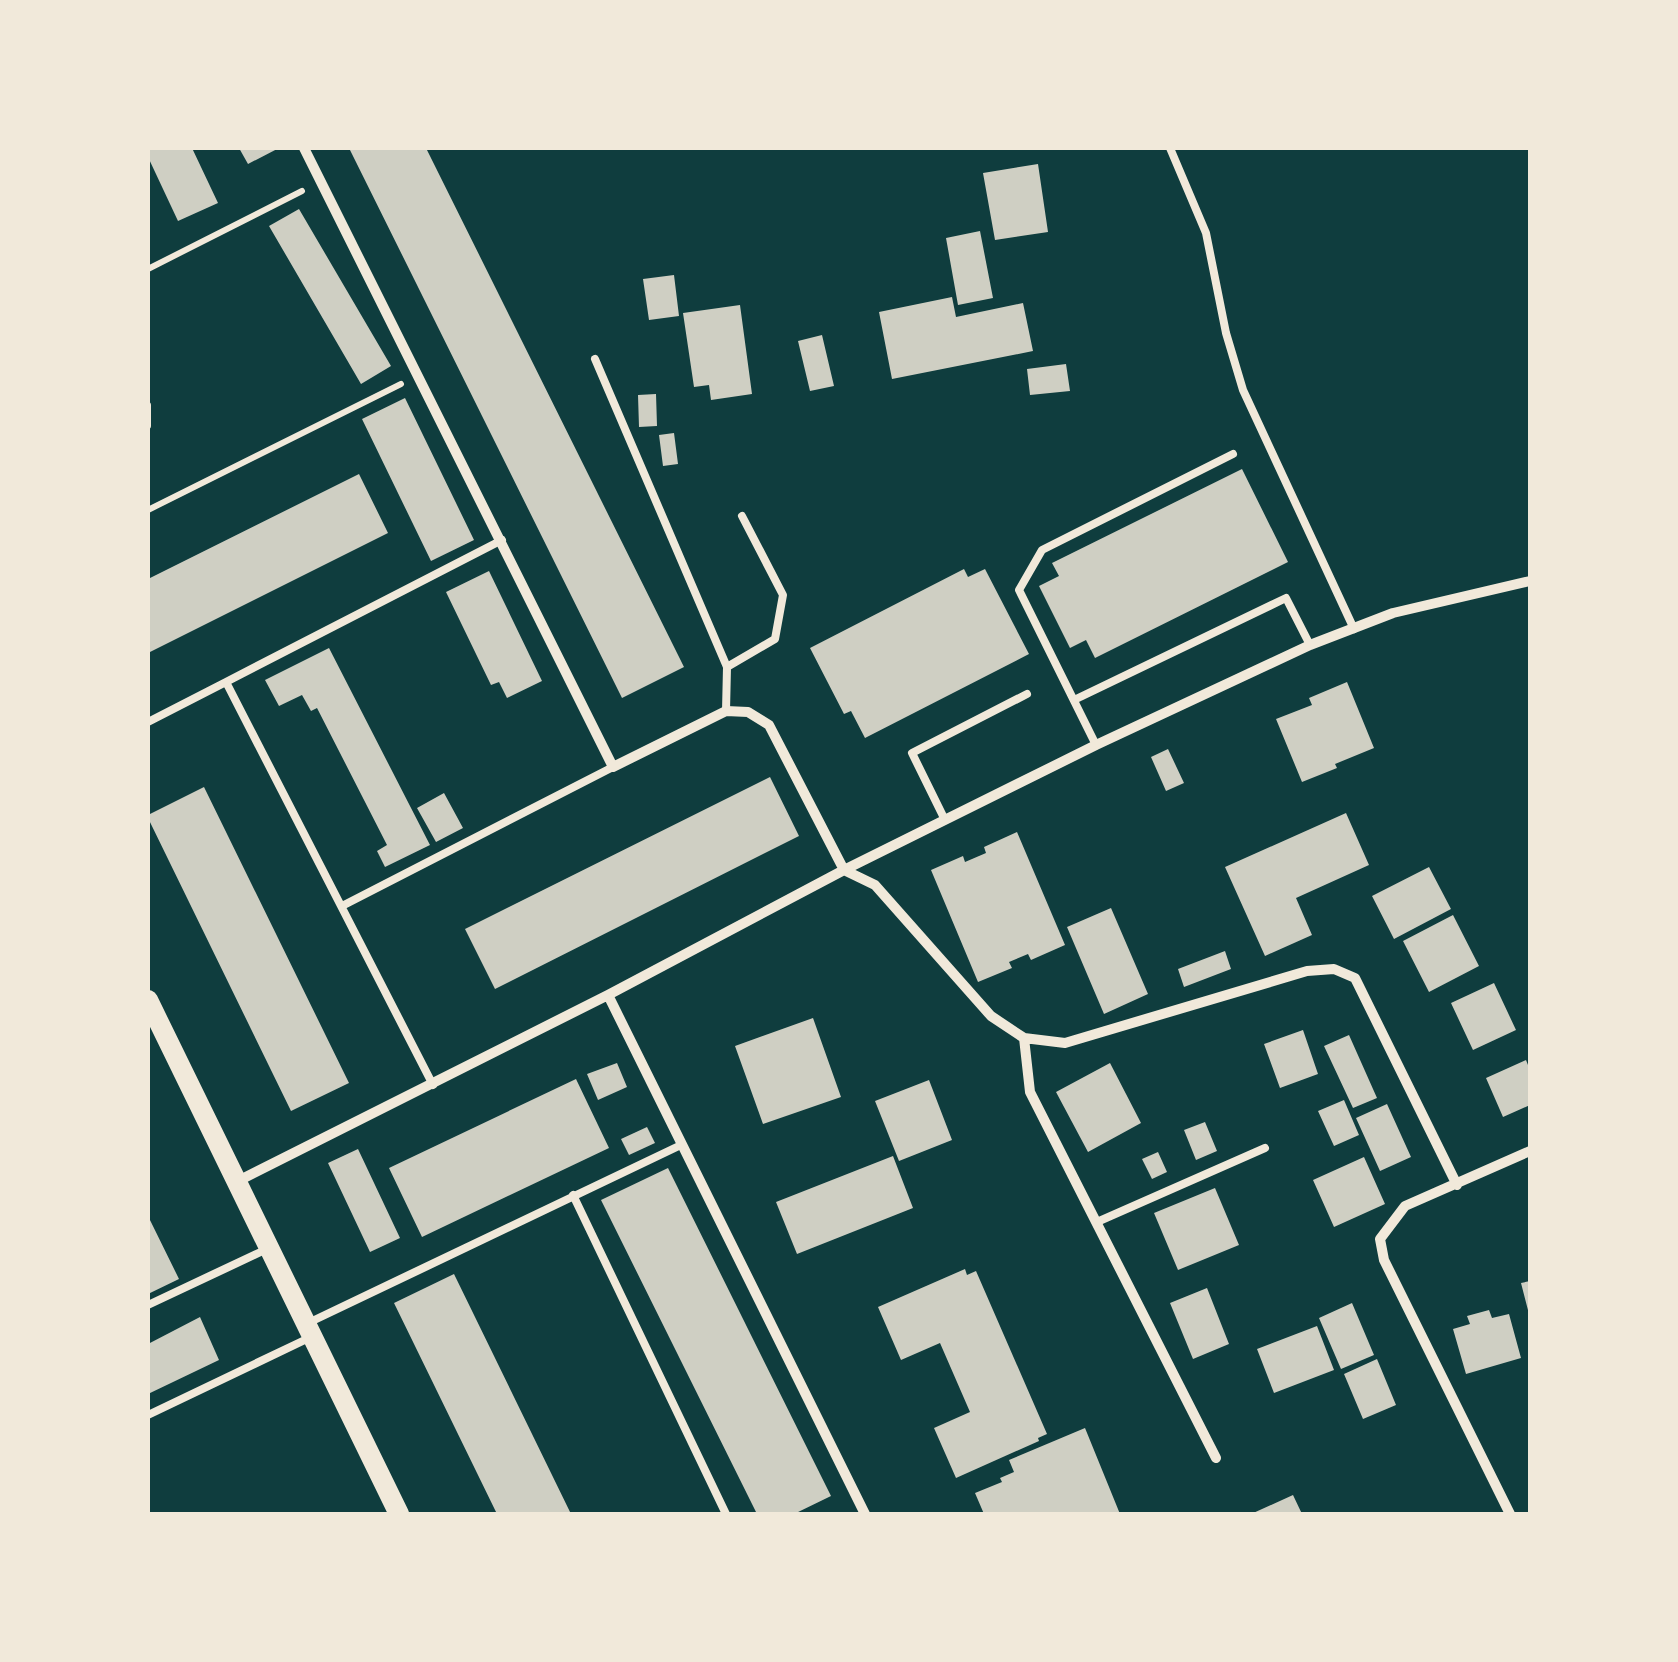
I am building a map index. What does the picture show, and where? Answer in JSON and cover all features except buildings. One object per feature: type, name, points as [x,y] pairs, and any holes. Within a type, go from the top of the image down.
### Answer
[{"type":"main road","points":[[148,1000],[400,1514]]},
{"type":"street","points":[[304,148],[613,767],[726,711],[748,712],[769,725],[844,870],[875,886],[991,1016],[1024,1038],[1065,1043],[1307,971],[1334,969],[1355,978],[1457,1185]]},
{"type":"street","points":[[236,1182],[433,1085],[944,818],[1310,645],[1392,613],[1530,581]]},
{"type":"street","points":[[608,995],[866,1514]]},
{"type":"street","points":[[1024,1038],[1030,1092],[1216,1458]]},
{"type":"street","points":[[1510,1514],[1384,1260],[1380,1239],[1405,1206],[1530,1152]]},
{"type":"lane","points":[[1170,148],[1206,233],[1226,333],[1244,390],[1354,629]]},
{"type":"lane","points":[[596,359],[728,668],[726,711]]},
{"type":"lane","points":[[1096,745],[1019,590],[1042,550],[1233,454]]},
{"type":"lane","points":[[728,668],[776,639],[783,595],[742,516]]},
{"type":"lane","points":[[148,722],[502,540]]},
{"type":"lane","points":[[1074,700],[1286,598],[1310,645]]},
{"type":"lane","points":[[226,682],[433,1085]]},
{"type":"lane","points":[[944,818],[912,753],[1027,694]]},
{"type":"lane","points":[[342,906],[613,767]]},
{"type":"lane","points":[[148,1415],[574,1195],[681,1145]]},
{"type":"lane","points":[[1096,1222],[1265,1148]]},
{"type":"lane","points":[[574,1195],[726,1514]]},
{"type":"lane","points":[[148,1305],[269,1248]]},
{"type":"path","points":[[148,269],[322,181]]},
{"type":"path","points":[[148,510],[420,374]]},
{"type":"path","points":[[148,406],[148,426]]}]
